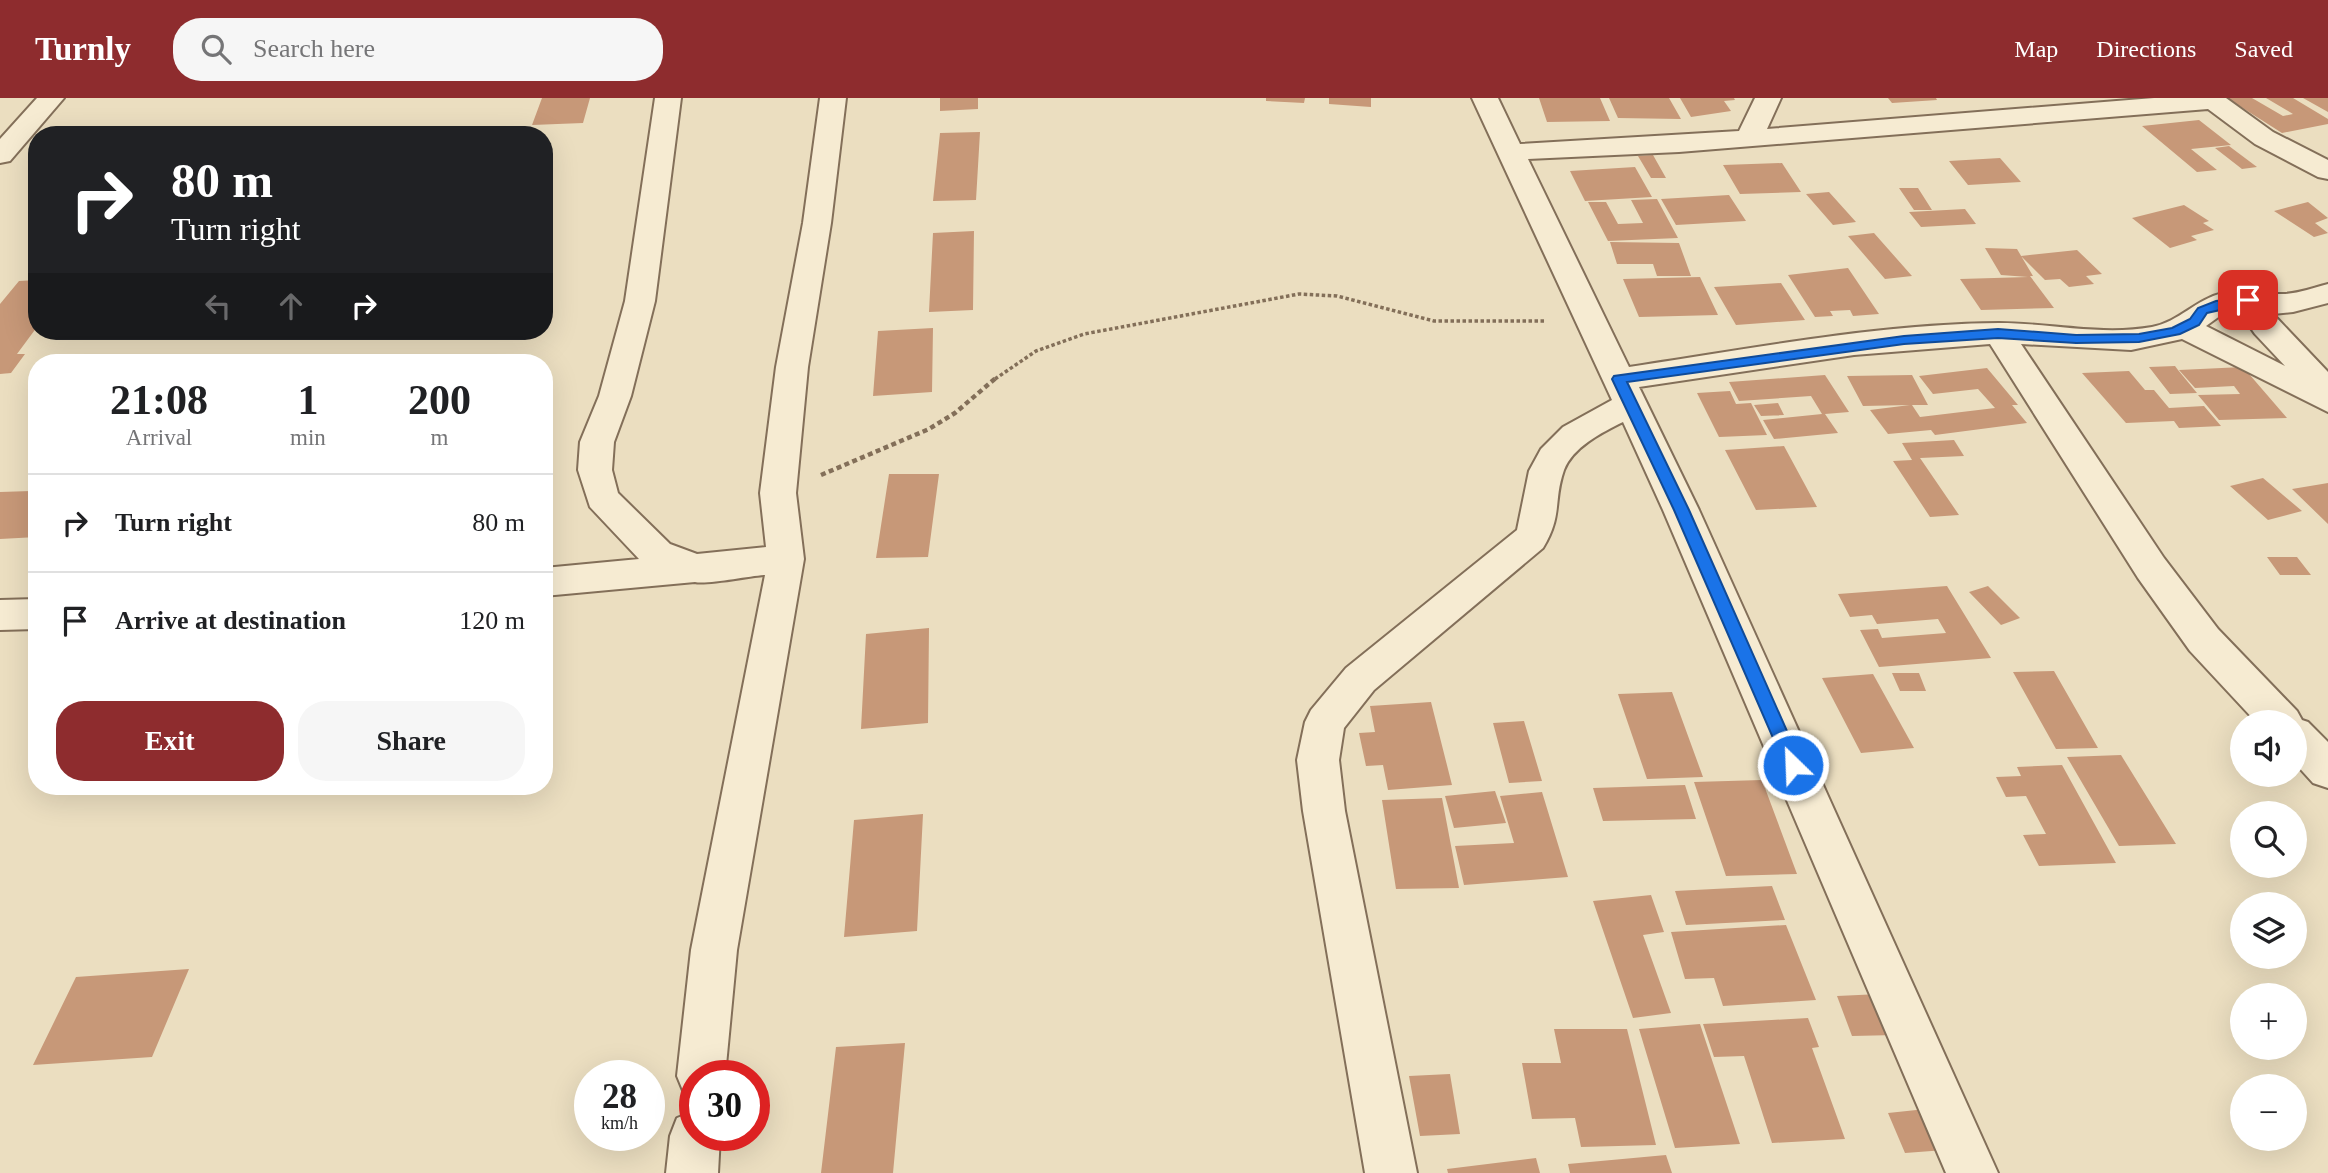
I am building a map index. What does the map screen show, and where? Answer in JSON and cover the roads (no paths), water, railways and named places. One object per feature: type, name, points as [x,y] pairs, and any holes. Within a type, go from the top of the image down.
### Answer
[{"type":"street","points":[[0,155],[51,98]]},
{"type":"street","points":[[668,98],[640,301],[615,396],[597,442],[595,470],[602,498],[657,554],[703,569]]},
{"type":"street","points":[[703,1060],[713,950],[786,559],[778,493],[792,367],[817,223],[833,98]]},
{"type":"street","points":[[1485,98],[1681,510],[1972,1173]]},
{"type":"street","points":[[1749,138],[1768,98]]},
{"type":"street","points":[[1512,152],[1749,138],[2211,99],[2264,138],[2328,171]]},
{"type":"street","points":[[1391,1173],[1324,811],[1318,760],[1325,722],[1360,679],[1530,539],[1540,525],[1544,485],[1554,453],[1596,421],[1625,392],[1904,340],[1998,333],[2076,339],[2139,338],[2183,327],[2194,322],[2203,311],[2221,304],[2248,300],[2274,304],[2305,302],[2328,293]]},
{"type":"street","points":[[2248,300],[2266,327],[2328,391]]},
{"type":"street","points":[[2183,327],[2328,401]]},
{"type":"street","points":[[1998,333],[2151,568],[2204,640],[2271,710]]},
{"type":"street","points":[[553,581],[786,559]]},
{"type":"street","points":[[0,615],[28,614]]},
{"type":"street","points":[[2307,748],[2328,770]]},
{"type":"street","points":[[692,1173],[694,1151]]}]
